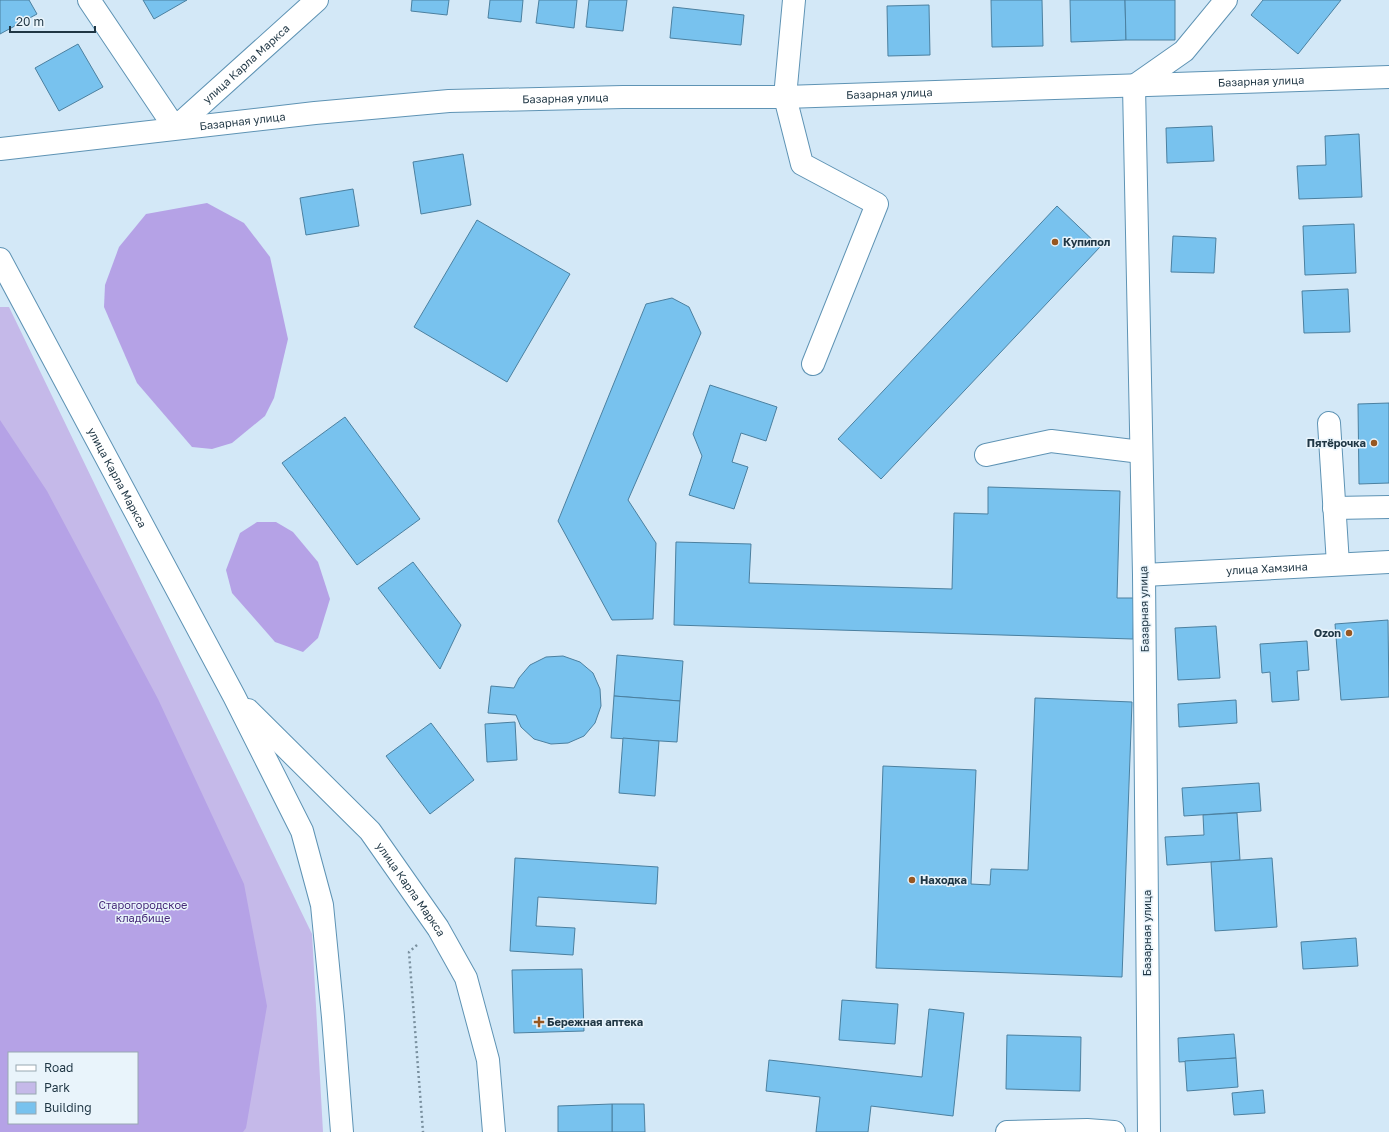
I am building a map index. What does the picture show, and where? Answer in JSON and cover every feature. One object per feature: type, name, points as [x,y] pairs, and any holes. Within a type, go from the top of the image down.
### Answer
[{"type":"street","points":[[89,0],[175,128]]},
{"type":"street","name":"улица Карла Маркса","points":[[175,128],[317,0]]},
{"type":"street","points":[[794,0],[785,97],[802,164],[877,204],[813,364]]},
{"type":"street","points":[[1134,86],[1184,51],[1226,0]]},
{"type":"street","name":"Базарная улица","points":[[0,149],[315,113],[449,101],[584,97],[785,97],[1389,77]]},
{"type":"street","name":"Базарная улица","points":[[1134,86],[1144,575],[1149,1132]]},
{"type":"street","name":"улица Карла Маркса","points":[[0,258],[234,696],[302,831],[322,905],[342,1132]]},
{"type":"street","points":[[1328,422],[1338,564]]},
{"type":"street","points":[[986,456],[1051,441],[1141,452]]},
{"type":"street","points":[[1334,508],[1389,507]]},
{"type":"street","name":"улица Хамзина","points":[[1144,575],[1389,562]]},
{"type":"street","name":"улица Карла Маркса","points":[[234,696],[370,831],[438,928],[466,978],[488,1060],[494,1132]]},
{"type":"street","points":[[1007,1132],[1087,1130],[1114,1132]]},
{"type":"path","points":[[423,1132],[409,952],[438,928]]},
{"type":"green space","points":[[207,203],[244,223],[270,257],[288,339],[274,398],[265,416],[232,443],[212,449],[192,447],[137,383],[104,307],[105,285],[119,247],[146,214]]},
{"type":"green space","name":"Старогородское кладбище","points":[[0,307],[9,307],[312,934],[323,1132],[0,1132]]},
{"type":"green space","name":"Старогородское кладбище","points":[[0,420],[47,491],[158,699],[244,884],[267,1006],[246,1128],[243,1132],[0,1132]]},
{"type":"green space","points":[[257,522],[276,522],[293,532],[318,562],[330,599],[318,638],[303,652],[275,642],[232,593],[226,570],[240,533]]},
{"type":"building","points":[[0,0],[29,0],[37,14],[0,34]]},
{"type":"building","points":[[143,0],[187,0],[154,19]]},
{"type":"building","points":[[412,0],[449,0],[447,15],[411,11]]},
{"type":"building","points":[[490,0],[523,0],[521,22],[488,18]]},
{"type":"building","points":[[539,0],[577,0],[574,28],[536,23]]},
{"type":"building","points":[[589,0],[627,0],[623,31],[586,27]]},
{"type":"building","points":[[991,0],[1042,0],[1043,46],[992,47]]},
{"type":"building","points":[[1070,0],[1125,0],[1126,40],[1071,42]]},
{"type":"building","points":[[1125,0],[1175,0],[1175,40],[1126,40]]},
{"type":"building","points":[[1263,0],[1341,0],[1298,54],[1251,15]]},
{"type":"building","points":[[929,5],[930,55],[888,56],[887,6]]},
{"type":"building","points":[[673,7],[744,15],[741,45],[670,38]]},
{"type":"building","points":[[78,44],[103,87],[59,111],[35,68]]},
{"type":"building","points":[[1212,126],[1214,161],[1167,163],[1166,128]]},
{"type":"building","points":[[1359,134],[1362,197],[1299,199],[1297,166],[1326,165],[1325,136]]},
{"type":"building","points":[[463,154],[471,205],[421,214],[413,162]]},
{"type":"building","points":[[353,189],[359,226],[306,235],[300,198]]},
{"type":"building","points":[[1057,206],[1100,247],[881,479],[838,439]]},
{"type":"building","points":[[477,220],[570,274],[507,382],[414,327]]},
{"type":"building","points":[[1354,224],[1356,273],[1305,275],[1303,226]]},
{"type":"building","points":[[1173,236],[1216,238],[1214,273],[1171,272]]},
{"type":"building","points":[[1348,289],[1350,332],[1304,333],[1302,291]]},
{"type":"building","points":[[672,298],[689,307],[701,333],[628,500],[656,543],[653,619],[612,620],[558,521],[646,304]]},
{"type":"building","points":[[710,385],[777,407],[766,441],[741,433],[732,462],[748,467],[734,509],[689,495],[702,456],[693,434]]},
{"type":"building","name":"Пятёрочка","points":[[1389,403],[1389,483],[1359,484],[1358,404]]},
{"type":"building","points":[[345,417],[420,519],[357,565],[282,463]]},
{"type":"building","points":[[988,487],[1120,491],[1117,598],[1134,598],[1133,639],[674,625],[676,542],[751,544],[749,583],[952,589],[954,513],[988,514]]},
{"type":"building","points":[[413,562],[461,625],[440,669],[378,588]]},
{"type":"building","points":[[1388,620],[1389,697],[1341,700],[1335,624]]},
{"type":"building","points":[[1216,626],[1220,678],[1178,680],[1175,628]]},
{"type":"building","points":[[1307,641],[1309,670],[1297,671],[1299,700],[1272,702],[1270,672],[1262,673],[1260,644]]},
{"type":"building","points":[[617,655],[683,661],[680,701],[614,696]]},
{"type":"building","points":[[563,656],[580,662],[593,673],[600,689],[601,706],[595,723],[584,736],[568,743],[551,744],[534,739],[521,727],[516,715],[488,713],[491,686],[514,688],[519,678],[530,665],[546,657]]},
{"type":"building","points":[[614,696],[680,701],[677,742],[611,738]]},
{"type":"building","points":[[1035,698],[1132,702],[1122,977],[876,968],[883,766],[976,770],[971,884],[990,885],[991,869],[1028,870]]},
{"type":"building","points":[[1236,700],[1237,723],[1179,727],[1178,704]]},
{"type":"building","points":[[515,722],[517,760],[487,762],[485,724]]},
{"type":"building","points":[[431,723],[474,780],[430,814],[386,756]]},
{"type":"building","points":[[623,738],[659,741],[655,796],[619,793]]},
{"type":"building","points":[[1259,783],[1261,811],[1184,816],[1182,788]]},
{"type":"building","points":[[1237,813],[1240,860],[1167,865],[1165,837],[1204,835],[1203,815]]},
{"type":"building","points":[[515,858],[658,867],[656,904],[538,897],[536,926],[575,928],[573,955],[510,951]]},
{"type":"building","points":[[1272,858],[1277,927],[1215,931],[1211,862]]},
{"type":"building","points":[[1356,938],[1358,966],[1303,969],[1301,942]]},
{"type":"building","points":[[582,969],[584,1031],[514,1033],[512,970]]},
{"type":"building","points":[[842,1000],[898,1004],[895,1044],[839,1040]]},
{"type":"building","points":[[929,1009],[964,1013],[953,1116],[871,1106],[868,1132],[816,1132],[820,1097],[766,1091],[769,1060],[922,1077]]},
{"type":"building","points":[[1234,1034],[1236,1058],[1179,1062],[1178,1038]]},
{"type":"building","points":[[1007,1035],[1081,1037],[1080,1091],[1006,1089]]},
{"type":"building","points":[[1236,1058],[1238,1087],[1187,1091],[1185,1061]]},
{"type":"building","points":[[1263,1090],[1265,1113],[1234,1115],[1232,1093]]},
{"type":"building","points":[[612,1104],[644,1104],[645,1132],[612,1132]]},
{"type":"building","points":[[612,1104],[612,1132],[558,1132],[558,1106]]},
{"type":"place","name":"Купипол","points":[[1055,242]]},
{"type":"place","name":"Пятёрочка","points":[[1374,443]]},
{"type":"place","name":"Ozon","points":[[1349,633]]},
{"type":"place","name":"Находка","points":[[912,880]]},
{"type":"place","name":"Бережная аптека","points":[[539,1022]]}]
